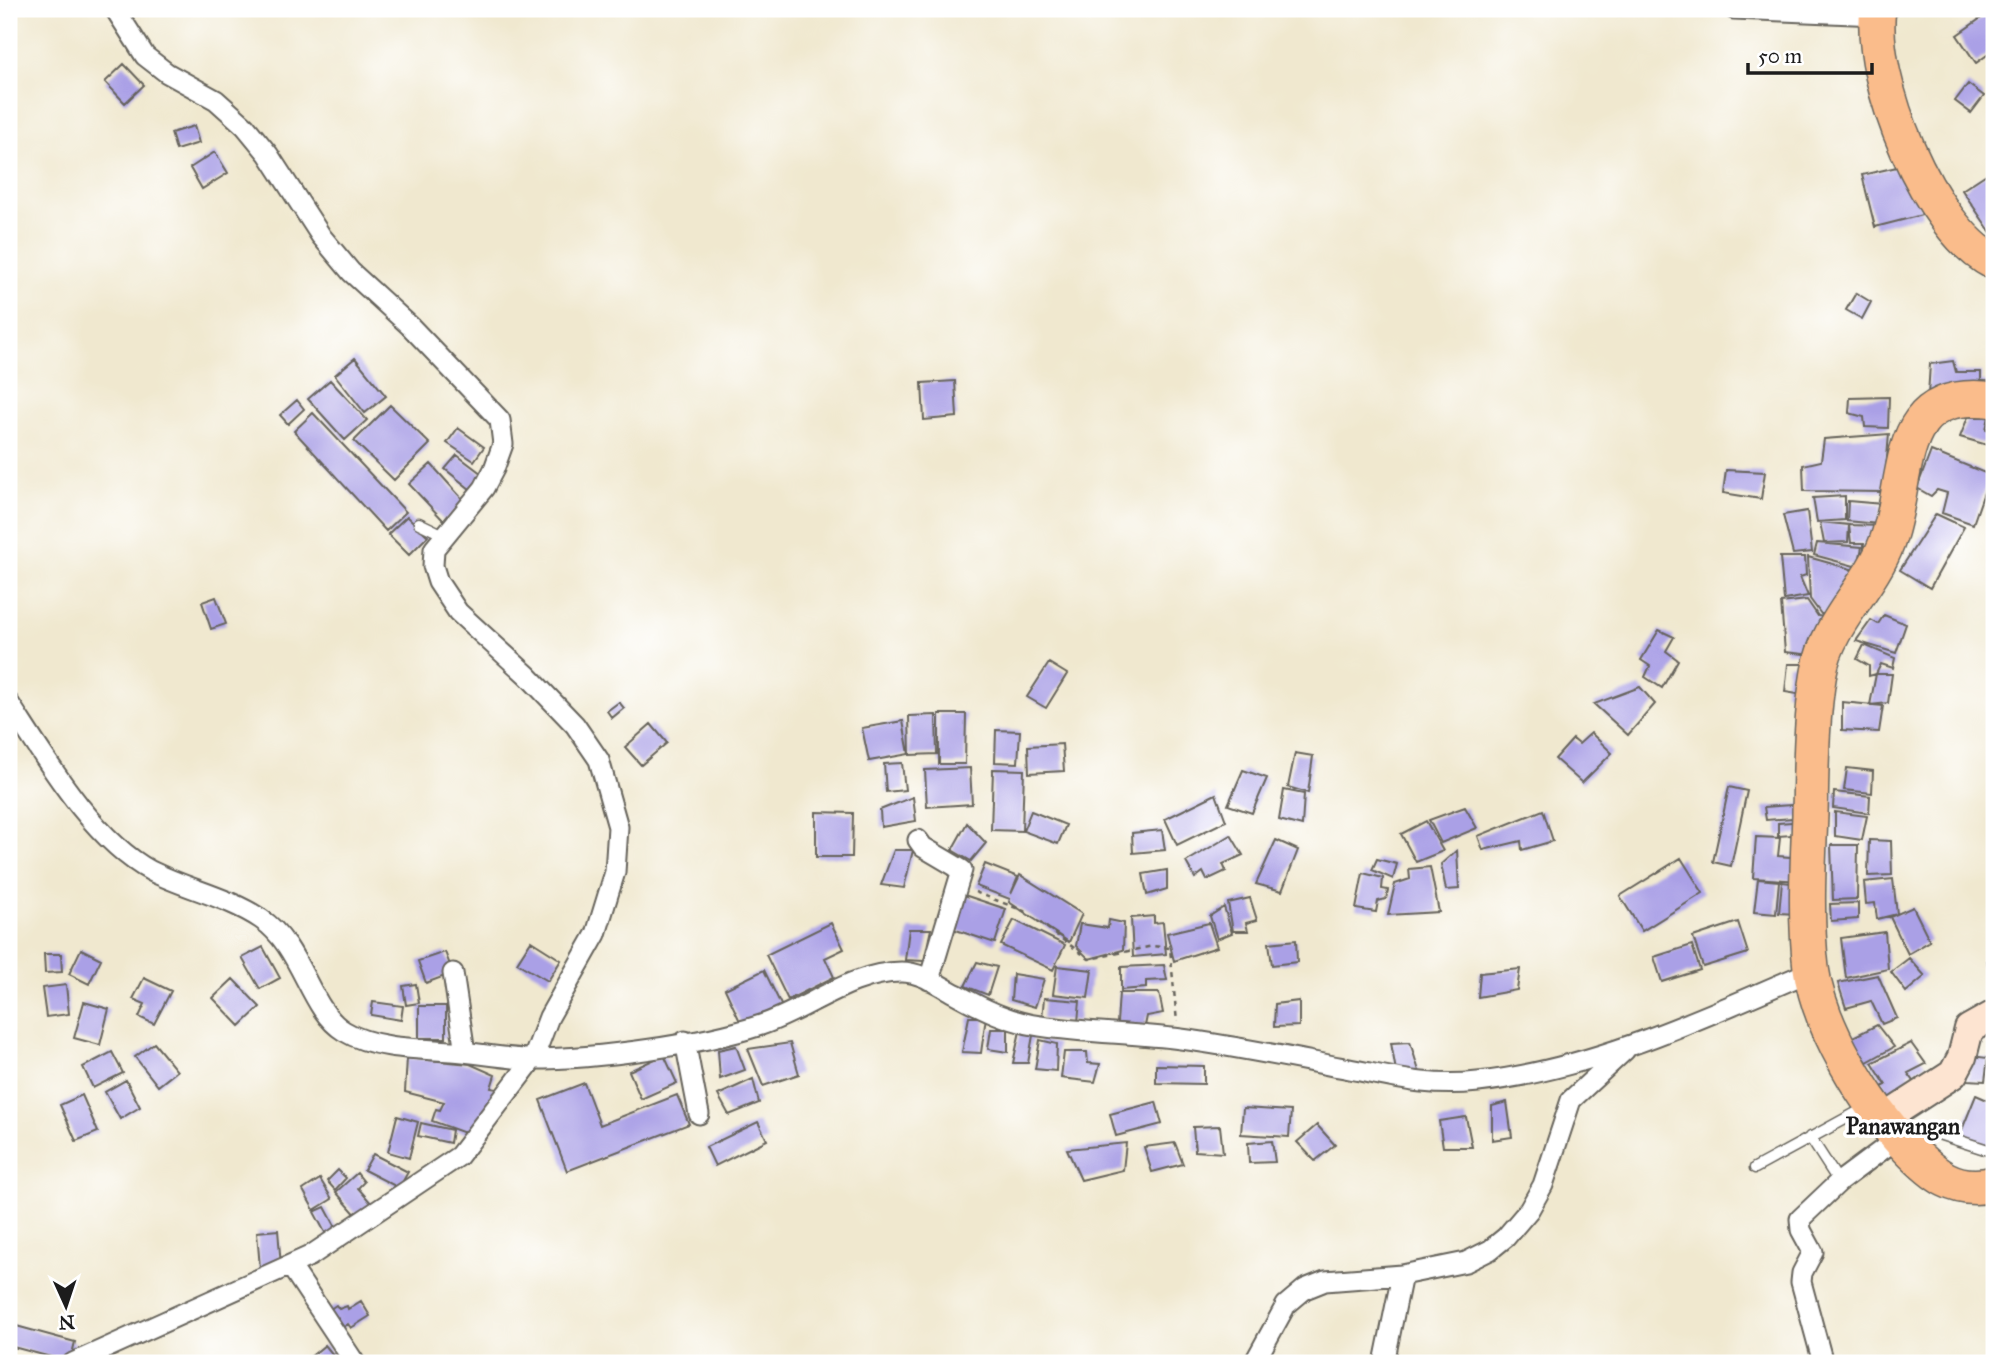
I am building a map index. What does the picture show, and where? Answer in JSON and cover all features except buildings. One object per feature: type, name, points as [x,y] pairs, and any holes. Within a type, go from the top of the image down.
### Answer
[{"type":"highway","points":[[1877,12],[1880,67],[1888,98],[1903,135],[1928,187],[1956,231],[1973,248],[1994,262]]},
{"type":"highway","points":[[1994,400],[1978,398],[1948,403],[1926,416],[1917,427],[1903,459],[1894,518],[1881,560],[1833,631],[1823,655],[1819,672],[1811,785],[1808,899],[1811,971],[1841,1052],[1888,1126],[1929,1170],[1946,1182],[1972,1188],[1994,1184]]},
{"type":"street","points":[[74,1363],[290,1265],[368,1220],[459,1156],[533,1059],[549,1017],[596,934],[615,872],[618,827],[599,760],[575,725],[527,675],[458,612],[443,592],[434,572],[432,554],[444,535],[484,488],[499,459],[503,444],[500,420],[410,326],[351,272],[321,236],[268,154],[245,126],[216,100],[167,73],[145,56],[115,9]]},
{"type":"street","points":[[1734,9],[1877,12]]},
{"type":"street","points":[[9,703],[43,756],[85,811],[115,844],[151,870],[226,901],[266,922],[292,952],[325,1010],[342,1031],[404,1047],[533,1059],[685,1041],[740,1031],[773,1021],[858,981],[880,974],[912,973],[929,979],[1001,1017],[1027,1024],[1073,1031],[1178,1039],[1347,1069],[1394,1081],[1435,1084],[1499,1080],[1626,1048],[1811,971]]},
{"type":"street","points":[[918,840],[931,852],[960,868],[962,874],[929,979]]},
{"type":"street","points":[[453,974],[465,1052]]},
{"type":"street","points":[[1823,1363],[1801,1282],[1801,1275],[1813,1252],[1800,1222],[1804,1213],[1839,1182],[1888,1126],[1953,1074],[1962,1057],[1969,1029],[1994,1015]]},
{"type":"street","points":[[685,1041],[699,1114]]},
{"type":"street","points":[[1254,1363],[1286,1305],[1297,1293],[1325,1281],[1402,1275],[1466,1262],[1490,1250],[1506,1237],[1530,1210],[1543,1185],[1571,1100],[1626,1048]]},
{"type":"street","points":[[290,1265],[355,1363]]},
{"type":"street","points":[[1384,1363],[1402,1275]]},
{"type":"lane","points":[[419,523],[444,535]]},
{"type":"lane","points":[[1755,1168],[1810,1137],[1888,1126],[1926,1130],[1994,1152]]},
{"type":"lane","points":[[1810,1137],[1839,1182]]},
{"type":"path","points":[[959,886],[1024,911],[1089,959],[1153,946],[1170,948],[1178,1039]]},
{"type":"district","name":"Panawangan","points":[[1903,1126]]}]
